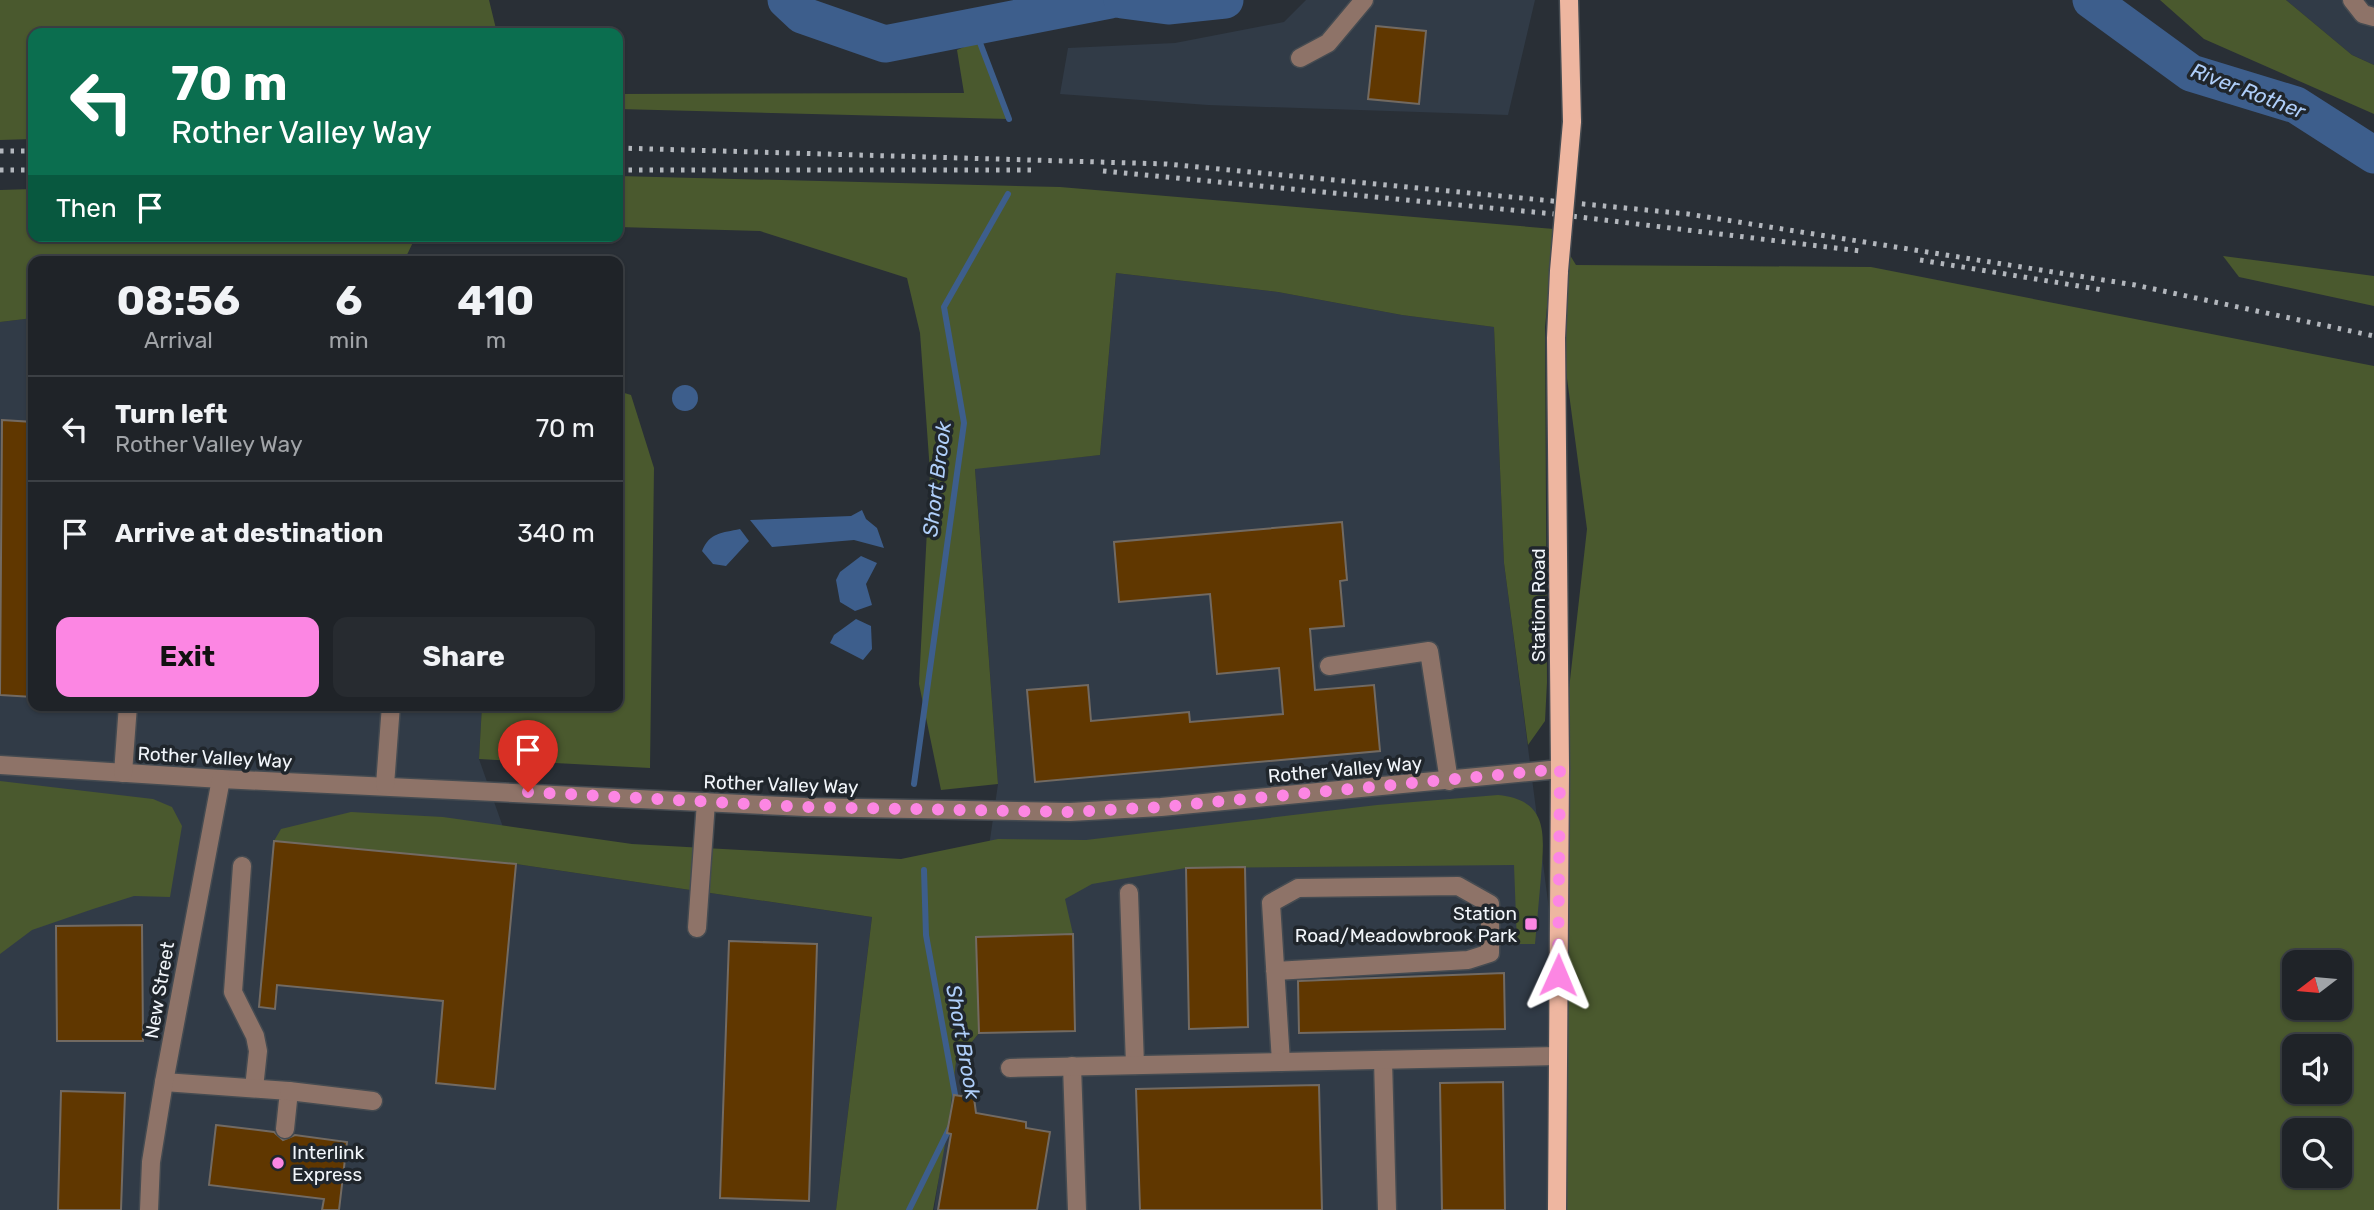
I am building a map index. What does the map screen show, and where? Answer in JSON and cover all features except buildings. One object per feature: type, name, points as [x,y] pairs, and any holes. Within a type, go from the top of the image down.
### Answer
[{"type":"main road","name":"Station Road","points":[[1557,1210],[1560,769],[1556,338],[1572,122],[1569,0]]},
{"type":"street","points":[[1300,58],[1328,43],[1364,0]]},
{"type":"street","points":[[2352,0],[2362,14],[2374,18]]},
{"type":"street","points":[[1329,666],[1429,651],[1449,781]]},
{"type":"street","points":[[123,773],[128,711]]},
{"type":"street","points":[[385,786],[391,711]]},
{"type":"street","name":"Rother Valley Way","points":[[0,765],[221,779],[706,802],[1070,812],[1161,807],[1560,769]]},
{"type":"street","name":"New Street","points":[[151,1210],[151,1162],[221,779]]},
{"type":"street","points":[[698,928],[706,802]]},
{"type":"street","points":[[242,866],[233,992],[255,1036],[258,1051],[254,1088]]},
{"type":"street","points":[[1275,971],[1468,960],[1490,953],[1490,904],[1458,886],[1298,888],[1271,903],[1275,971],[1281,1062]]},
{"type":"street","points":[[1129,893],[1135,1065]]},
{"type":"street","points":[[1010,1068],[1557,1056]]},
{"type":"street","points":[[1383,1060],[1387,1210]]},
{"type":"street","points":[[1072,1066],[1077,1210]]},
{"type":"street","points":[[164,1082],[289,1091],[373,1101]]},
{"type":"street","points":[[285,1129],[289,1091]]},
{"type":"shaded area","points":[[1306,0],[1535,0],[1508,115],[1208,105],[1060,94],[1068,48],[1175,43],[1284,22]]},
{"type":"shaded area","points":[[2286,0],[2374,0],[2374,65],[2352,55]]},
{"type":"shaded area","points":[[1116,273],[1278,292],[1402,315],[1494,327],[1504,563],[1588,1210],[934,1210],[956,1062],[979,1033],[976,937],[998,784],[975,468],[1100,455]]},
{"type":"shaded area","points":[[28,319],[28,711],[482,711],[479,759],[516,864],[872,917],[836,1210],[0,1210],[0,322]]},
{"type":"green space","points":[[0,0],[489,0],[496,28],[28,28],[28,139],[0,140]]},
{"type":"green space","points":[[2160,0],[2286,0],[2352,55],[2374,65],[2374,114],[2204,39]]},
{"type":"green space","points":[[980,40],[1009,119],[623,109],[623,94],[964,93],[957,50]]},
{"type":"green space","points":[[623,176],[1060,187],[1554,229],[1576,265],[1871,267],[2374,366],[2374,1210],[1557,1210],[1560,769],[1587,529],[1557,303],[1554,237],[1545,327],[1547,682],[1545,721],[1528,745],[1504,563],[1494,327],[1402,315],[1278,292],[1116,273],[1100,455],[975,469],[998,784],[941,790],[919,684],[930,472],[920,333],[907,278],[760,231],[623,227]]},
{"type":"green space","points":[[28,189],[28,242],[413,242],[406,256],[28,256],[28,319],[0,322],[0,190]]},
{"type":"green space","points":[[2223,256],[2374,276],[2374,306],[2239,277]]},
{"type":"green space","points":[[623,393],[631,395],[654,468],[650,768],[479,759],[482,711],[623,711]]},
{"type":"green space","points":[[0,781],[153,799],[172,807],[182,826],[170,897],[134,896],[93,909],[32,930],[0,954]]},
{"type":"green space","points":[[1498,795],[1515,798],[1527,804],[1540,823],[1543,848],[1535,944],[1517,944],[1514,865],[1186,868],[1092,884],[1065,899],[1073,934],[977,937],[979,1033],[956,1062],[948,1128],[933,1210],[836,1210],[872,917],[516,864],[274,841],[281,829],[351,812],[443,817],[632,844],[901,859],[998,839],[1086,840],[1377,805]]},
{"type":"water","points":[[685,385],[694,389],[698,398],[694,407],[685,411],[676,407],[672,398],[676,389]]},
{"type":"water","points":[[862,510],[866,519],[877,528],[884,548],[854,540],[772,547],[750,520],[851,516]]},
{"type":"water","points":[[740,529],[749,541],[726,566],[713,564],[702,551],[705,545],[717,534]]},
{"type":"water","points":[[861,556],[877,563],[866,584],[872,605],[855,611],[840,602],[836,580],[840,572]]},
{"type":"water","points":[[856,619],[871,626],[872,649],[863,660],[830,643],[834,635]]},
{"type":"waterway","name":"River Rother","points":[[786,0],[802,15],[885,44],[1110,0]]},
{"type":"waterway","name":"River Rother","points":[[1122,0],[1168,6],[1225,0]]},
{"type":"waterway","name":"River Rother","points":[[2091,0],[2191,73],[2296,105],[2374,155]]},
{"type":"waterway","name":"Short Brook","points":[[974,27],[1009,119]]},
{"type":"waterway","name":"Short Brook","points":[[914,784],[964,423],[944,307],[1008,194]]},
{"type":"waterway","name":"Short Brook","points":[[924,870],[926,935],[956,1100]]},
{"type":"waterway","name":"Short Brook","points":[[909,1210],[950,1127]]},
{"type":"railway","points":[[623,148],[1167,164],[1688,214],[2135,285],[2374,336]]},
{"type":"railway","points":[[0,151],[28,151]]},
{"type":"railway","points":[[0,170],[28,170]]},
{"type":"railway","points":[[623,170],[1036,170]]},
{"type":"railway","points":[[1103,171],[1554,214],[1861,251]]},
{"type":"railway","points":[[1920,260],[2103,290]]},
{"type":"place","name":"Station Road/Meadowbrook Park","points":[[1531,924]]},
{"type":"place","name":"Interlink Express","points":[[278,1163]]},
{"type":"route","points":[[528,792],[805,807],[1070,812],[1161,807],[1560,769],[1558,975]]}]
